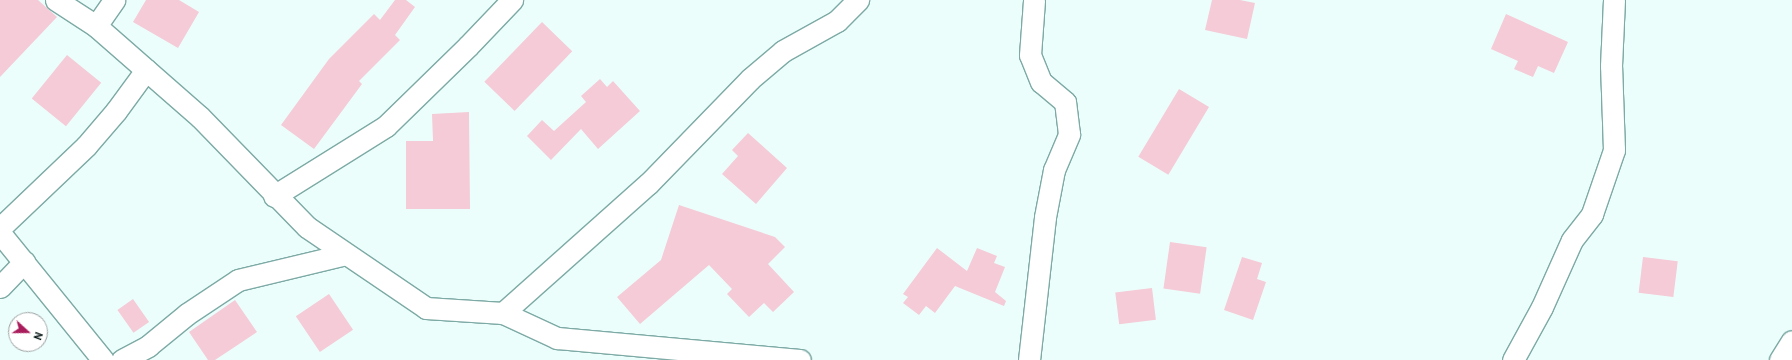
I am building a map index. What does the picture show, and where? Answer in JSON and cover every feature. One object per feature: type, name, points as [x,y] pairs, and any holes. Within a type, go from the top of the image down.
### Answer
[{"type":"street","points":[[56,0],[96,26],[200,117],[274,196],[307,227],[426,308],[503,313],[557,338],[800,360]]},
{"type":"street","points":[[96,26],[114,0]]},
{"type":"street","points":[[274,196],[386,126],[468,46],[512,0]]},
{"type":"street","points":[[503,313],[648,184],[750,79],[783,51],[837,20],[858,0]]},
{"type":"street","points":[[1029,360],[1045,217],[1054,170],[1069,134],[1065,102],[1041,82],[1030,55],[1034,0]]},
{"type":"street","points":[[1513,360],[1542,307],[1572,240],[1592,214],[1614,150],[1611,66],[1614,0]]},
{"type":"street","points":[[0,228],[86,146],[116,111],[146,70]]},
{"type":"street","points":[[0,233],[103,360]]},
{"type":"street","points":[[122,360],[148,346],[187,314],[238,280],[346,254]]},
{"type":"street","points":[[0,287],[24,262]]},
{"type":"street","points":[[1780,360],[1792,341]]},
{"type":"building","points":[[0,0],[38,0],[57,17],[0,77]]},
{"type":"building","points":[[146,0],[179,0],[199,12],[178,48],[133,22]]},
{"type":"building","points":[[395,0],[406,0],[415,7],[395,35],[400,40],[359,81],[362,84],[314,149],[281,125],[329,59],[374,14],[380,20]]},
{"type":"building","points":[[1212,0],[1240,0],[1255,3],[1247,39],[1205,30]]},
{"type":"building","points":[[1506,14],[1568,42],[1554,73],[1538,66],[1533,77],[1514,69],[1518,61],[1491,49]]},
{"type":"building","points":[[542,22],[572,51],[515,111],[484,82]]},
{"type":"building","points":[[67,55],[101,83],[66,126],[32,99]]},
{"type":"building","points":[[600,79],[607,87],[613,81],[640,111],[598,149],[581,129],[551,160],[527,136],[542,120],[554,131],[586,102],[581,96]]},
{"type":"building","points":[[1179,89],[1209,107],[1168,175],[1138,157]]},
{"type":"building","points":[[469,112],[470,209],[406,209],[406,141],[433,141],[432,114]]},
{"type":"building","points":[[748,133],[787,168],[756,204],[722,174],[738,156],[732,150]]},
{"type":"building","points":[[679,205],[775,237],[785,247],[768,264],[794,292],[773,312],[764,303],[749,317],[727,294],[732,289],[709,265],[640,324],[617,297],[661,260]]},
{"type":"building","points":[[1170,242],[1207,247],[1200,294],[1163,289]]},
{"type":"building","points":[[937,248],[967,271],[977,248],[997,256],[994,263],[1005,267],[995,292],[1006,301],[1004,306],[955,286],[935,313],[926,306],[919,315],[903,303],[908,297],[903,294]]},
{"type":"building","points":[[1242,257],[1262,263],[1257,279],[1266,282],[1253,320],[1224,310]]},
{"type":"building","points":[[1643,257],[1678,261],[1673,297],[1639,293]]},
{"type":"building","points":[[1152,288],[1156,320],[1119,324],[1115,293]]},
{"type":"building","points":[[329,294],[353,330],[320,352],[296,316]]},
{"type":"building","points":[[133,299],[149,322],[133,333],[117,310]]},
{"type":"building","points":[[235,300],[257,332],[215,360],[208,360],[189,332]]}]
